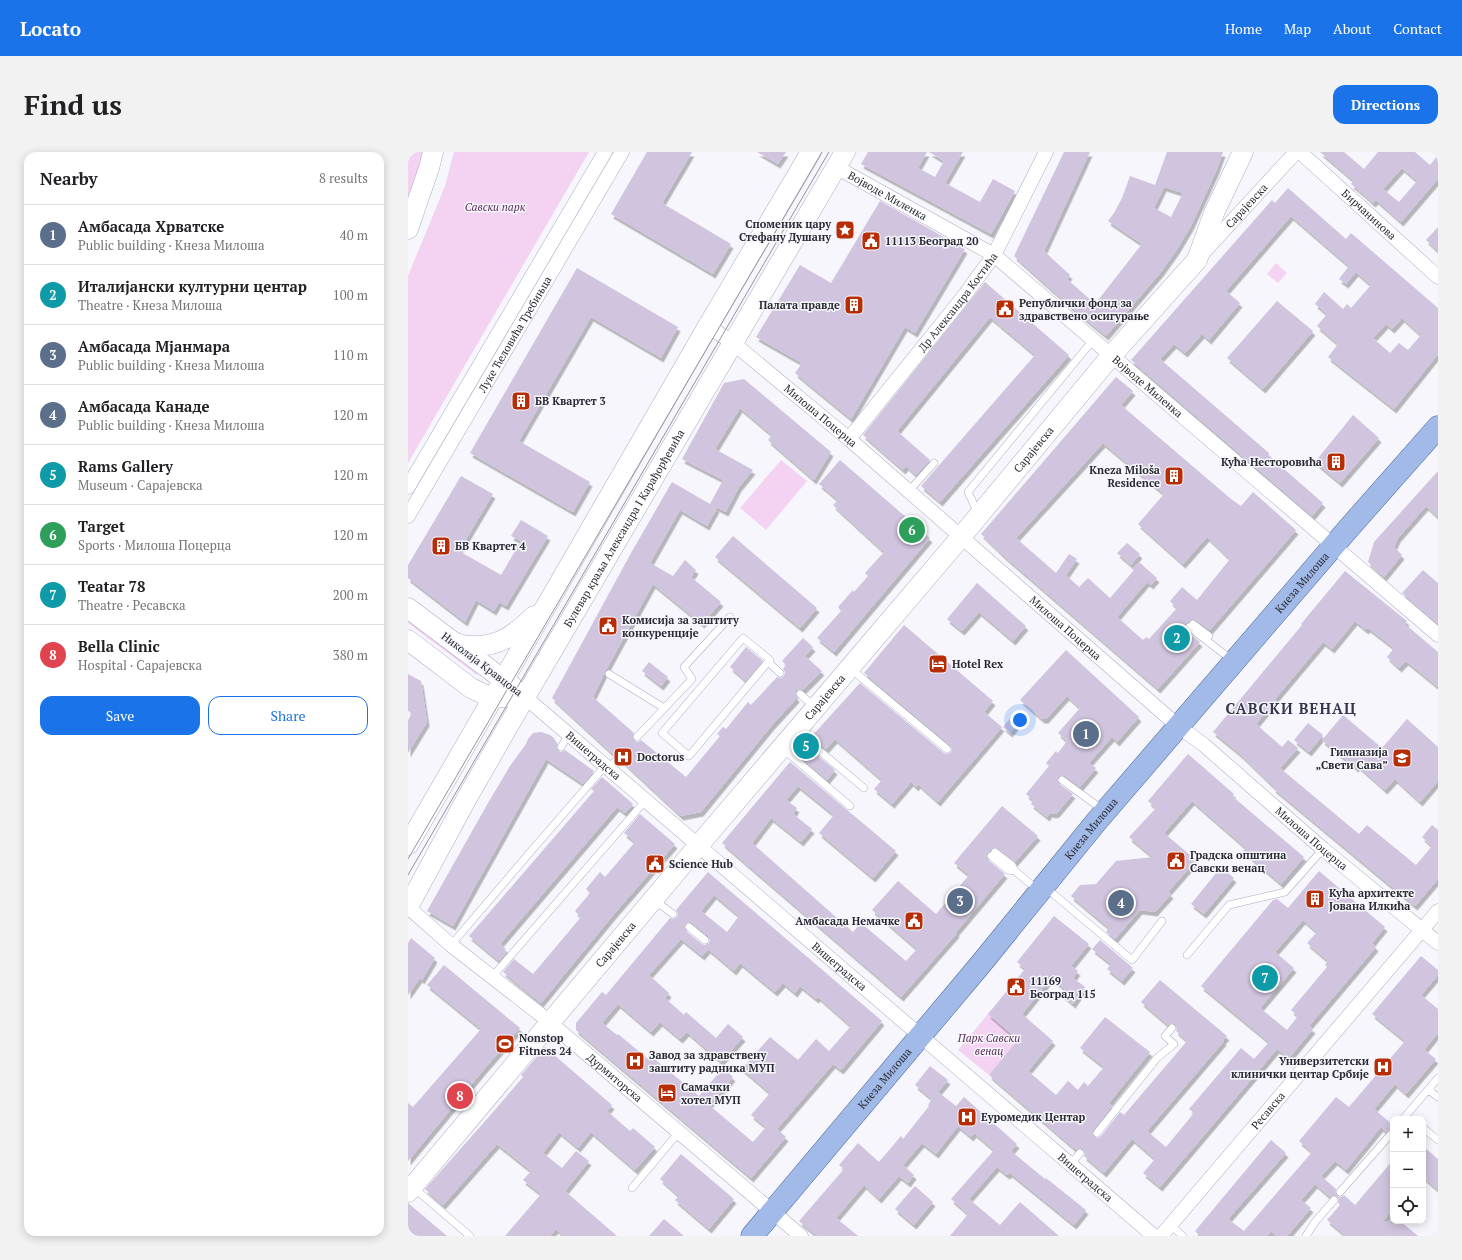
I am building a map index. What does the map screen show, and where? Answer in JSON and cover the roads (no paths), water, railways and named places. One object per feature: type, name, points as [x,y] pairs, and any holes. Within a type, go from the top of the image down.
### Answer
[{"type":"main road","points":[[408,230],[433,152]]},
{"type":"main road","points":[[408,845],[708,326],[811,152]]},
{"type":"main road","name":"Сарајевска","points":[[410,1189],[795,731],[979,516],[1111,356],[1197,260],[1214,213],[1243,152]]},
{"type":"main road","name":"Булевар краља Александра I Карађорђевића","points":[[408,907],[525,697],[840,160]]},
{"type":"main road","name":"Кнеза Милоша","points":[[752,1236],[1043,889],[1105,812],[1438,427]]},
{"type":"main road","points":[[449,639],[465,646],[481,646],[498,643],[522,627],[549,600]]},
{"type":"main road","name":"Николаја Кравцова","points":[[408,608],[525,697]]},
{"type":"main road","name":"Николаја Кравцова","points":[[408,640],[471,688],[492,698],[525,697]]},
{"type":"street","name":"Луке Ћеловића Требињца","points":[[408,487],[606,152]]},
{"type":"street","name":"Луке Ћеловића Требињца","points":[[408,516],[622,152]]},
{"type":"street","name":"Др Александра Костића","points":[[849,439],[897,387],[964,302],[994,255],[1046,152]]},
{"type":"street","name":"Сарајевска","points":[[1197,260],[1296,152]]},
{"type":"street","name":"Бирчанинова","points":[[1300,152],[1438,277]]},
{"type":"street","name":"Војводе Миленка","points":[[840,160],[994,255],[1438,635]]},
{"type":"street","name":"Милоша Поцерца","points":[[708,326],[733,343],[849,439],[1178,726],[1204,745],[1323,849],[1438,943]]},
{"type":"street","name":"Вишеградска","points":[[525,697],[1154,1236]]},
{"type":"street","name":"Дурмиторска","points":[[408,907],[451,945],[550,1023],[801,1236]]},
{"type":"street","name":"Ресавска","points":[[1161,1236],[1438,911]]},
{"type":"lane","points":[[979,516],[968,492],[1093,340]]},
{"type":"lane","points":[[909,491],[934,463]]},
{"type":"lane","points":[[638,736],[692,679],[684,667],[730,617]]},
{"type":"lane","points":[[1191,626],[1235,660]]},
{"type":"lane","points":[[743,638],[770,660],[767,664],[689,756],[662,733],[743,638]]},
{"type":"lane","points":[[767,664],[779,674]]},
{"type":"lane","points":[[850,667],[947,749]]},
{"type":"lane","points":[[609,674],[664,708]]},
{"type":"lane","points":[[801,693],[817,706]]},
{"type":"lane","points":[[795,731],[864,788]]},
{"type":"lane","points":[[561,746],[566,740]]},
{"type":"lane","points":[[781,748],[850,806]]},
{"type":"lane","points":[[451,945],[529,853],[607,767],[618,758]]},
{"type":"lane","points":[[1062,780],[1105,812]]},
{"type":"lane","points":[[492,977],[645,801]]},
{"type":"lane","points":[[1187,955],[1229,905],[1285,892],[1323,849]]},
{"type":"lane","points":[[993,854],[1012,865],[1015,871],[1043,889],[1132,960],[1162,921]]},
{"type":"lane","points":[[653,899],[673,914]]},
{"type":"lane","points":[[689,927],[705,940]]},
{"type":"lane","points":[[1097,1133],[1157,1058],[1174,1044],[1165,1036],[1172,1028]]},
{"type":"lane","points":[[1408,1116],[1438,1078]]},
{"type":"lane","points":[[1428,1090],[1438,1098]]},
{"type":"lane","points":[[1426,1130],[1438,1140]]},
{"type":"lane","points":[[632,1188],[679,1132]]},
{"type":"lane","points":[[1340,1192],[1390,1135]]},
{"type":"lane","points":[[1071,1164],[1080,1153]]},
{"type":"lane","points":[[410,1189],[470,1236]]},
{"type":"lane","points":[[1306,1236],[1315,1222],[1334,1200]]},
{"type":"lane","points":[[1170,1225],[1183,1236]]},
{"type":"tram line","points":[[408,859],[822,152]]},
{"type":"tram line","points":[[408,875],[829,152]]},
{"type":"place","name":"Споменик цару Стефану Душану","points":[[845,230]]},
{"type":"place","name":"11113 Београд 20","points":[[871,241]]},
{"type":"place","name":"Палата правде","points":[[854,305]]},
{"type":"place","name":"Републички фонд за здравствено осигурање","points":[[1005,309]]},
{"type":"place","name":"БВ Квартет 3","points":[[521,401]]},
{"type":"place","name":"Кућа Несторовића","points":[[1336,462]]},
{"type":"place","name":"Kneza Miloša Residence","points":[[1174,476]]},
{"type":"place","name":"Target","points":[[912,530]]},
{"type":"place","name":"БВ Квартет 4","points":[[441,546]]},
{"type":"place","name":"Комисија за заштиту конкуренције","points":[[608,626]]},
{"type":"place","name":"Италијански културни центар","points":[[1177,638]]},
{"type":"place","name":"Hotel Rex","points":[[938,664]]},
{"type":"place","name":"Амбасада Хрватске","points":[[1086,734]]},
{"type":"place","name":"Rams Gallery","points":[[806,746]]},
{"type":"place","name":"Doctorus","points":[[623,757]]},
{"type":"place","name":"Гимназија „Свети Сава”","points":[[1402,758]]},
{"type":"place","name":"Градска општина Савски венац","points":[[1176,861]]},
{"type":"place","name":"Science Hub","points":[[655,864]]},
{"type":"place","name":"Кућа архитекте Јована Илкића","points":[[1315,899]]},
{"type":"place","name":"Амбасада Мјанмара","points":[[960,901]]},
{"type":"place","name":"Амбасада Канаде","points":[[1121,903]]},
{"type":"place","name":"Амбасада Немачке","points":[[914,921]]},
{"type":"place","name":"Teatar 78","points":[[1265,978]]},
{"type":"place","name":"11169 Београд 115","points":[[1016,987]]},
{"type":"place","name":"Nonstop Fitness 24","points":[[505,1044]]},
{"type":"place","name":"Завод за здравствену заштиту радника МУП","points":[[635,1061]]},
{"type":"place","name":"Универзитетски клинички центар Србије","points":[[1383,1067]]},
{"type":"place","name":"Самачки хотел МУП","points":[[667,1093]]},
{"type":"place","name":"Bella Clinic","points":[[460,1096]]},
{"type":"place","name":"Еуромедик Центар","points":[[967,1117]]},
{"type":"district","name":"САВСКИ ВЕНАЦ","points":[[1291,709]]},
{"type":"park label","name":"Савски парк","points":[[495,207]]},
{"type":"park label","name":"Парк Савски венац","points":[[989,1044]]}]
